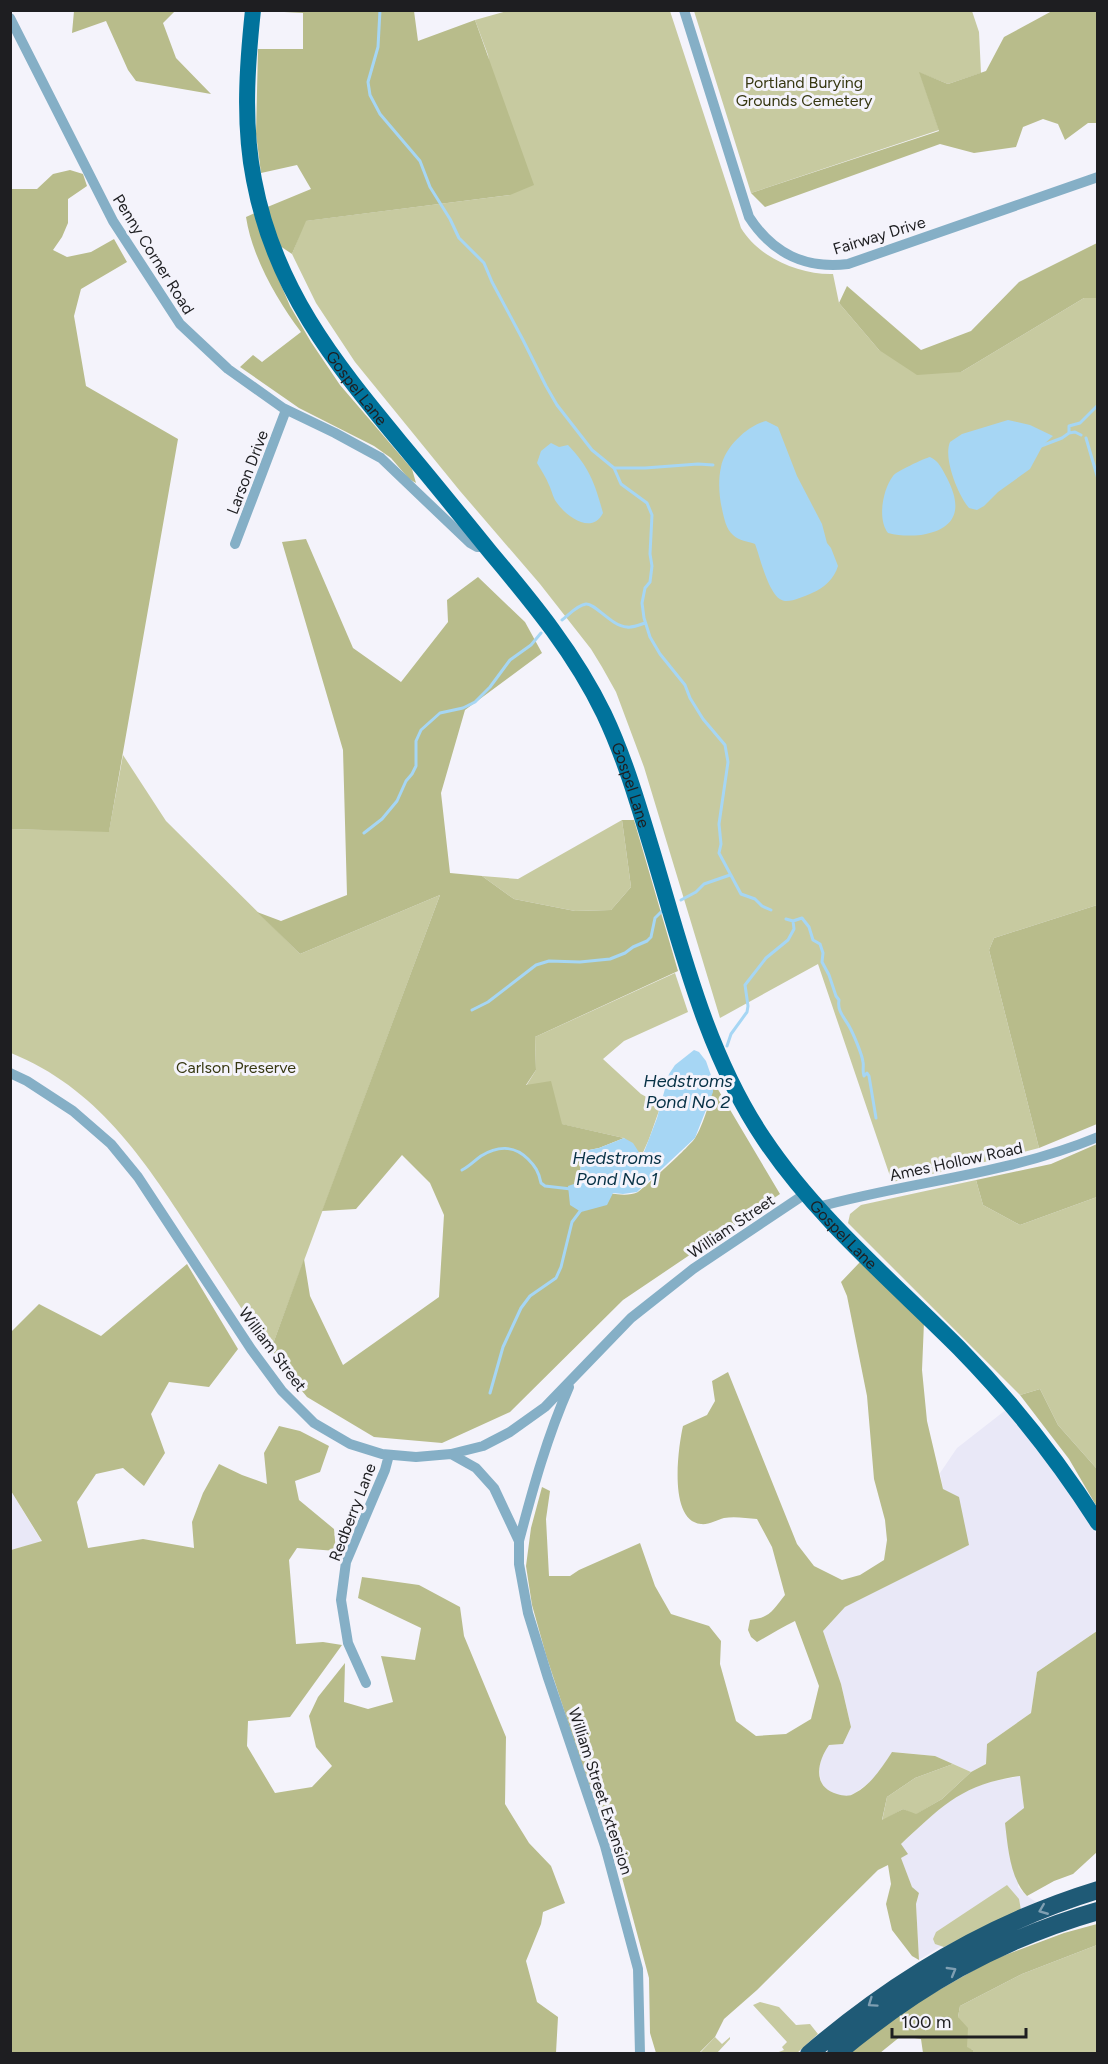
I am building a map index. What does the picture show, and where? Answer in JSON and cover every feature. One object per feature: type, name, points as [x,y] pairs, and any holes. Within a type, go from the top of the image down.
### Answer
[{"type":"highway","points":[[809,2054],[850,2019],[896,1986],[946,1955],[1007,1925],[1071,1898],[1098,1890]]},
{"type":"highway","points":[[836,2054],[905,2000],[954,1969],[1013,1940],[1098,1911]]},
{"type":"main road","name":"Gospel Lane","points":[[253,10],[248,80],[248,126],[253,177],[267,232],[288,284],[302,310],[344,374],[563,643],[596,697],[618,745],[634,791],[698,1000],[725,1070],[745,1109],[764,1139],[806,1194],[990,1380],[1054,1459],[1098,1523]]},
{"type":"street","name":"Fairway Drive","points":[[684,10],[749,217],[771,243],[794,258],[823,266],[848,264],[1098,177]]},
{"type":"street","name":"Penny Corner Road","points":[[10,18],[113,221],[180,324],[228,369],[286,410],[381,458],[470,543],[477,548],[486,547]]},
{"type":"street","name":"Larson Drive","points":[[235,544],[286,410]]},
{"type":"street","name":"William Street","points":[[10,1073],[27,1081],[74,1111],[111,1144],[138,1177],[254,1353],[282,1391],[314,1423],[350,1444],[389,1455],[416,1458],[451,1454],[483,1446],[510,1432],[545,1407],[631,1318],[693,1269],[806,1194]]},
{"type":"street","name":"Ames Hollow Road","points":[[818,1207],[989,1172],[1042,1157],[1098,1137]]},
{"type":"street","name":"William Street Extension","points":[[572,1381],[553,1422],[538,1469],[519,1541],[519,1564],[528,1613],[605,1846],[638,1969],[640,2054]]},
{"type":"street","name":"William Street Extension","points":[[451,1454],[476,1468],[494,1488],[519,1541]]},
{"type":"street","name":"Redberry Lane","points":[[366,1683],[348,1643],[341,1600],[346,1562],[385,1470],[389,1455]]},
{"type":"shaded area","points":[[1007,1409],[1069,1490],[1097,1535],[1097,1631],[1037,1672],[1031,1713],[987,1744],[986,1764],[971,1772],[935,1756],[893,1752],[873,1780],[855,1793],[846,1797],[828,1792],[821,1782],[819,1769],[822,1756],[829,1745],[843,1744],[851,1727],[841,1684],[823,1631],[845,1607],[969,1545],[943,1489],[940,1473],[957,1448]]},
{"type":"shaded area","points":[[11,1491],[42,1542],[11,1550]]},
{"type":"shaded area","points":[[1020,1776],[1024,1808],[1018,1887],[1036,1902],[940,1947],[919,1960],[916,1904],[919,1894],[912,1887],[900,1857],[901,1844],[944,1804],[964,1792],[985,1783]]},
{"type":"green space","points":[[74,11],[175,11],[163,23],[176,58],[211,94],[136,81],[128,70],[106,21],[72,33]]},
{"type":"green space","points":[[265,11],[414,11],[418,41],[475,20],[534,185],[510,195],[306,221],[292,254],[280,246],[265,208],[311,189],[297,165],[261,173],[256,134],[258,49],[303,49],[303,13]]},
{"type":"green space","points":[[507,11],[670,11],[741,228],[758,248],[781,263],[820,274],[833,274],[839,303],[879,350],[961,372],[1084,298],[1097,298],[1097,905],[994,938],[989,950],[1039,1148],[961,1168],[892,1182],[818,964],[720,1018],[644,767],[616,692],[602,667],[591,649],[540,584],[460,491],[355,362],[316,303],[292,254],[305,221],[510,195],[488,55],[475,20]]},
{"type":"green space","name":"Portland Burying Grounds Cemetery","points":[[694,11],[972,11],[979,32],[981,73],[948,84],[920,73],[939,130],[751,193]]},
{"type":"green space","points":[[1052,11],[1097,11],[1097,123],[1088,123],[1065,140],[1058,124],[1043,119],[1023,127],[1016,147],[974,153],[940,144],[765,207],[751,193],[939,131],[919,72],[948,84],[986,71],[1004,37]]},
{"type":"green space","points":[[70,170],[83,174],[87,186],[68,199],[68,223],[53,250],[67,257],[91,252],[114,239],[127,262],[81,289],[74,316],[86,386],[178,439],[109,832],[11,829],[11,189],[37,189],[53,174]]},
{"type":"green space","points":[[257,212],[275,271],[290,306],[311,342],[340,385],[412,469],[416,483],[409,479],[391,458],[374,446],[299,408],[240,367],[253,355],[262,362],[301,332],[267,278],[254,247],[246,217]]},
{"type":"green space","points":[[1097,243],[1097,298],[1084,298],[961,372],[917,375],[879,350],[839,303],[847,286],[921,350],[971,331],[1019,282]]},
{"type":"green space","points":[[306,539],[353,648],[401,682],[448,622],[447,600],[478,577],[525,622],[542,653],[465,710],[441,793],[450,873],[482,876],[514,899],[575,911],[611,910],[631,887],[622,820],[634,820],[678,971],[535,1037],[536,1070],[526,1085],[551,1081],[562,1124],[624,1138],[589,1150],[582,1157],[580,1172],[574,1184],[615,1194],[638,1192],[695,1138],[707,1110],[713,1081],[780,1194],[623,1300],[510,1412],[442,1443],[374,1437],[307,1397],[270,1352],[304,1259],[310,1296],[343,1365],[439,1297],[444,1215],[430,1183],[402,1155],[356,1209],[322,1211],[440,895],[300,954],[257,912],[281,921],[347,895],[343,750],[282,542]]},
{"type":"green space","name":"Carlson Preserve","points":[[123,755],[166,821],[300,954],[440,895],[270,1352],[174,1205],[136,1152],[93,1106],[69,1085],[11,1053],[10,829],[109,831]]},
{"type":"green space","points":[[622,820],[631,887],[611,910],[575,911],[514,899],[482,876],[518,879]]},
{"type":"green space","points":[[1097,905],[1097,1124],[1039,1148],[989,950],[994,938]]},
{"type":"green space","points":[[675,973],[688,1012],[624,1041],[603,1059],[641,1094],[661,1105],[641,1157],[624,1138],[561,1124],[526,1086],[536,1070],[535,1037]]},
{"type":"green space","points":[[1097,1144],[1097,1197],[1020,1225],[983,1205],[976,1180],[1051,1164]]},
{"type":"green space","points":[[976,1180],[983,1205],[1020,1225],[1097,1197],[1097,1469],[1058,1425],[1040,1389],[1020,1395],[848,1223],[850,1214],[861,1205]]},
{"type":"green space","points":[[860,1262],[924,1322],[922,1370],[927,1421],[943,1489],[959,1497],[969,1545],[845,1607],[823,1631],[841,1684],[851,1727],[843,1744],[829,1745],[820,1766],[820,1780],[829,1791],[846,1796],[851,1795],[872,1780],[892,1752],[935,1756],[953,1764],[915,1778],[887,1797],[882,1820],[903,1809],[916,1814],[942,1799],[971,1772],[986,1764],[987,1744],[1031,1713],[1037,1672],[1097,1631],[1097,1852],[1073,1874],[1054,1881],[1027,1896],[1013,1872],[1005,1823],[1024,1808],[1020,1776],[968,1791],[941,1808],[901,1844],[908,1854],[901,1858],[912,1887],[919,1893],[916,1904],[919,1960],[912,1956],[892,1930],[886,1904],[891,1884],[888,1865],[878,1870],[757,1990],[724,2019],[715,2037],[699,2053],[656,2053],[650,2033],[649,1978],[616,1855],[581,1762],[532,1605],[526,1566],[531,1528],[542,1487],[550,1491],[546,1519],[549,1576],[570,1576],[640,1543],[655,1586],[671,1614],[709,1626],[721,1641],[720,1664],[736,1721],[756,1736],[786,1734],[811,1719],[819,1686],[795,1621],[757,1642],[748,1630],[750,1620],[767,1615],[785,1595],[772,1547],[757,1519],[728,1517],[704,1524],[691,1520],[684,1511],[679,1497],[679,1450],[683,1426],[707,1415],[715,1401],[712,1381],[728,1372],[797,1544],[814,1566],[842,1580],[860,1575],[884,1560],[887,1540],[885,1520],[874,1479],[867,1396],[847,1296],[841,1282]]},
{"type":"green space","points":[[187,1264],[238,1349],[209,1387],[169,1382],[151,1414],[165,1453],[144,1486],[123,1468],[96,1474],[77,1502],[88,1548],[143,1539],[194,1548],[192,1522],[203,1493],[219,1464],[267,1484],[264,1453],[279,1426],[300,1431],[329,1446],[320,1472],[295,1481],[299,1500],[334,1529],[336,1551],[297,1548],[289,1560],[296,1644],[323,1642],[342,1645],[290,1717],[248,1721],[247,1746],[275,1793],[312,1787],[332,1766],[316,1747],[309,1716],[318,1697],[345,1663],[344,1702],[368,1709],[393,1702],[381,1656],[415,1660],[421,1628],[358,1598],[362,1577],[419,1585],[460,1607],[464,1636],[506,1737],[505,1804],[529,1843],[551,1866],[565,1903],[543,1912],[541,1924],[526,1961],[537,2002],[558,2017],[556,2053],[11,2053],[11,1550],[42,1541],[11,1491],[11,1332],[39,1304],[101,1336]]},
{"type":"green space","points":[[1040,1389],[1058,1425],[1097,1469],[1097,1507],[1069,1459],[1020,1395]]},
{"type":"green space","points":[[953,1764],[971,1772],[942,1799],[915,1815],[903,1809],[882,1821],[887,1797],[915,1778]]},
{"type":"green space","points":[[1007,1885],[1019,1899],[1021,1910],[944,1947],[935,1944],[933,1939],[936,1932]]},
{"type":"green space","points":[[1097,1924],[1097,1945],[1022,1974],[960,2006],[958,2017],[968,2028],[967,2047],[973,2050],[973,2053],[923,2053],[921,2039],[901,2036],[880,2053],[848,2054],[907,2008],[992,1960],[1064,1933]]},
{"type":"green space","points":[[1097,1945],[1097,2053],[973,2053],[973,2050],[967,2048],[958,2017],[960,2006],[1022,1974]]},
{"type":"green space","points":[[760,2002],[779,2007],[796,2025],[810,2024],[818,2034],[797,2053],[776,2053],[784,2050],[782,2047],[787,2042],[753,2005]]},
{"type":"green space","points":[[715,2037],[722,2044],[730,2037],[730,2039],[717,2053],[699,2054]]},
{"type":"water","points":[[1008,420],[1030,425],[1053,436],[1043,445],[1030,469],[998,492],[984,506],[977,510],[969,508],[960,494],[950,466],[948,449],[950,442],[962,434]]},
{"type":"water","points":[[766,421],[778,427],[797,476],[822,524],[827,543],[838,566],[831,579],[821,588],[788,601],[779,599],[774,593],[755,544],[738,539],[729,530],[720,499],[720,472],[727,452],[744,432]]},
{"type":"water","points":[[551,443],[559,447],[568,445],[586,468],[594,484],[603,513],[593,523],[580,522],[573,518],[556,501],[537,463],[541,451]]},
{"type":"water","points":[[930,457],[940,466],[952,489],[955,499],[954,516],[949,523],[933,532],[913,536],[888,533],[882,512],[889,482],[899,471]]},
{"type":"water","points":[[694,1050],[699,1052],[706,1061],[713,1081],[713,1092],[695,1138],[637,1192],[613,1193],[607,1205],[581,1212],[570,1205],[568,1186],[574,1184],[580,1172],[582,1157],[589,1150],[624,1138],[633,1143],[642,1157],[657,1118],[669,1074],[675,1065]]},
{"type":"waterway","points":[[380,10],[378,47],[368,82],[370,95],[380,114],[420,161],[430,187],[459,238],[484,263],[557,405],[592,450],[614,468],[713,465]]},
{"type":"waterway","points":[[1041,446],[1069,433],[1069,426],[1080,423],[1098,405]]},
{"type":"waterway","points":[[1069,433],[1075,432],[1081,435]]},
{"type":"waterway","points":[[1086,438],[1098,479]]},
{"type":"waterway","points":[[614,468],[621,484],[647,503],[652,515],[650,554],[652,566],[650,582],[645,588],[642,603],[650,637],[660,654],[685,685],[703,719],[725,745],[728,762],[719,824],[721,844],[719,853],[741,894],[755,899],[762,906],[771,910]]},
{"type":"waterway","points":[[562,620],[576,608],[586,604],[621,626],[632,627],[645,623]]},
{"type":"waterway","points":[[364,833],[382,819],[397,801],[406,781],[412,774],[416,766],[416,741],[421,730],[440,713],[463,708],[475,702],[490,687],[510,660],[531,645],[541,633]]},
{"type":"waterway","points":[[681,900],[696,892],[704,884],[730,875]]},
{"type":"waterway","points":[[472,1010],[488,1002],[536,965],[549,961],[580,962],[610,959],[625,953],[651,937],[655,918],[662,911]]},
{"type":"waterway","points":[[786,919],[793,921],[802,918],[809,927],[813,940],[820,944],[823,953],[822,962],[839,1000],[840,1011],[851,1029],[861,1054],[864,1076],[867,1073],[869,1076],[876,1118]]},
{"type":"waterway","points":[[727,1046],[731,1034],[747,1012],[745,985],[766,958],[788,940],[794,929],[793,921]]},
{"type":"waterway","name":"Hedstroms Pond No 1","points":[[462,1170],[493,1150],[511,1149],[523,1154],[535,1167],[541,1183],[545,1186],[571,1189]]},
{"type":"waterway","points":[[490,1393],[503,1347],[521,1308],[530,1296],[556,1278],[572,1222],[581,1210]]},
{"type":"water label","name":"Hedstroms Pond No 2","points":[[688,1091]]}]
